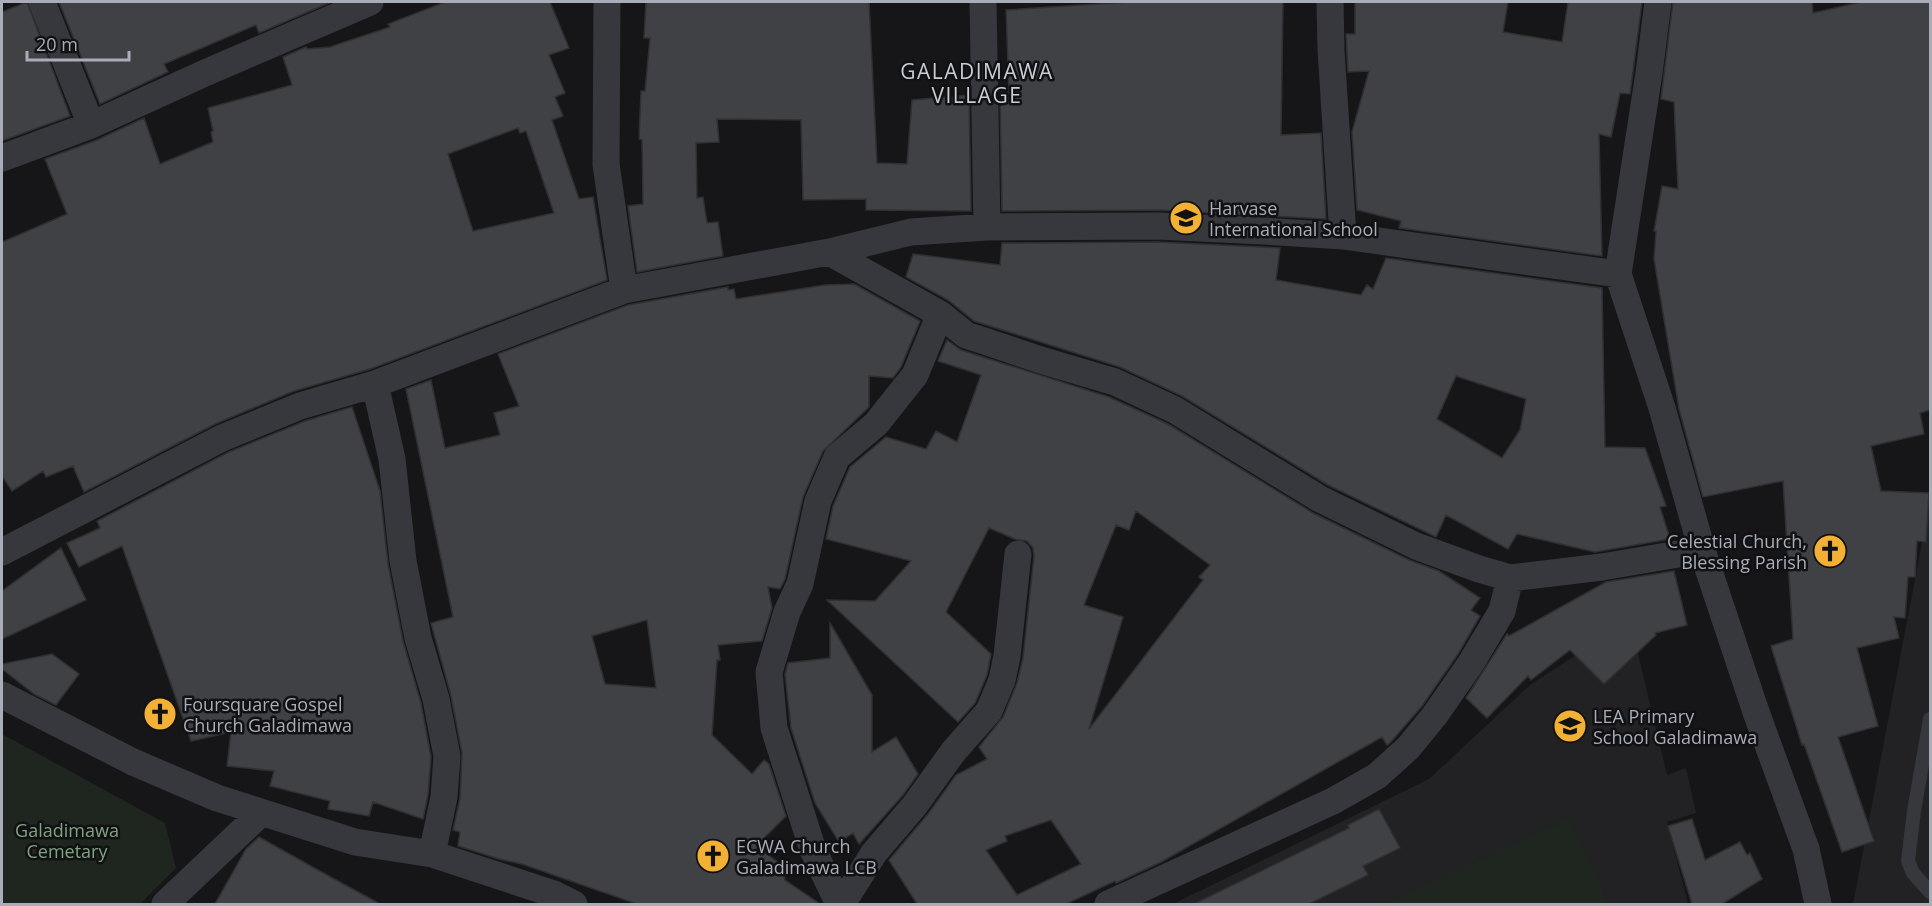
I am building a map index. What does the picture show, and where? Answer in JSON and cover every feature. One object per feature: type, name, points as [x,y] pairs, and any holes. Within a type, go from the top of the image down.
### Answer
[{"type":"street","points":[[42,2],[91,125]]},
{"type":"street","points":[[2,158],[91,125],[365,2]]},
{"type":"street","points":[[607,2],[605,30],[606,164],[624,290]]},
{"type":"street","points":[[983,2],[987,227]]},
{"type":"street","points":[[1330,2],[1330,50],[1343,236]]},
{"type":"street","points":[[1658,2],[1618,274],[1662,408],[1702,550],[1756,712],[1806,849],[1818,904]]},
{"type":"street","points":[[2,552],[222,438],[300,406],[375,384],[624,290],[829,252],[910,232],[987,227],[1158,226],[1343,236],[1618,274]]},
{"type":"street","points":[[829,252],[940,314],[966,335],[1115,382],[1175,410],[1320,499],[1416,546],[1479,569],[1510,578],[1602,567],[1702,550]]},
{"type":"street","points":[[940,314],[915,375],[876,424],[837,457],[818,501],[800,584],[787,612],[769,672],[774,728],[813,850],[841,904],[874,853],[915,805],[953,752],[989,711],[1002,680],[1018,554]]},
{"type":"street","points":[[375,384],[392,459],[403,561],[418,638],[436,699],[447,756],[444,797],[432,854]]},
{"type":"street","points":[[1108,904],[1333,801],[1377,776],[1408,748],[1435,715],[1471,663],[1502,612],[1510,578]]},
{"type":"street","points":[[2,695],[133,762],[217,798],[355,842],[432,854],[554,894],[574,904]]},
{"type":"street","points":[[165,904],[261,813]]},
{"type":"lane","points":[[1930,719],[1908,861],[1914,873],[1930,890]]},
{"type":"shaded area","points":[[1930,501],[1930,904],[1853,904]]},
{"type":"shaded area","name":"LEA Primary School Galadimawa","points":[[1630,620],[1667,775],[1686,768],[1696,813],[1667,822],[1688,904],[1173,904],[1429,779],[1530,685]]},
{"type":"green space","name":"Galadimawa Cemetary","points":[[2,734],[165,823],[176,868],[140,904],[2,904]]},
{"type":"green space","points":[[1569,818],[1609,904],[1386,904]]},
{"type":"building","points":[[27,2],[70,116],[2,141],[2,12]]},
{"type":"building","points":[[59,2],[331,2],[259,33],[256,25],[164,64],[168,72],[100,104]]},
{"type":"building","points":[[445,2],[550,2],[569,48],[549,55],[565,93],[555,97],[563,116],[552,120],[579,199],[593,197],[607,280],[370,369],[294,391],[215,424],[84,492],[73,466],[46,477],[43,471],[12,491],[2,476],[2,242],[67,214],[45,159],[97,140],[144,118],[160,164],[213,142],[208,108],[292,85],[283,57],[306,47],[307,49],[330,47],[390,27],[388,24]],"holes":[[[518,128],[520,133],[526,131],[554,213],[473,231],[448,154]]]},
{"type":"building","points":[[646,2],[869,2],[877,163],[907,164],[912,100],[969,95],[971,211],[866,210],[866,199],[803,200],[801,120],[717,119],[719,142],[696,143],[697,198],[703,197],[707,223],[718,222],[723,256],[637,272],[628,206],[643,204],[642,140],[639,139],[641,91],[645,91],[650,38],[644,38]]},
{"type":"building","points":[[1129,2],[1283,2],[1281,135],[1321,133],[1326,219],[1159,210],[1002,211],[1000,92],[1009,92],[1006,10]]},
{"type":"building","points":[[1355,2],[1508,2],[1503,32],[1562,42],[1568,2],[1642,2],[1630,94],[1620,93],[1611,137],[1599,134],[1602,256],[1399,228],[1401,221],[1357,210],[1352,132],[1369,71],[1348,72],[1346,34],[1355,34]]},
{"type":"building","points":[[1673,2],[1812,2],[1813,13],[1861,2],[1930,2],[1930,410],[1920,413],[1924,434],[1871,446],[1881,491],[1929,493],[1926,542],[1917,541],[1915,577],[1908,577],[1905,618],[1894,617],[1899,638],[1857,648],[1878,726],[1838,737],[1874,841],[1842,852],[1804,744],[1802,745],[1771,646],[1793,639],[1783,481],[1703,497],[1679,409],[1654,259],[1656,231],[1654,231],[1662,186],[1678,189],[1674,102],[1661,99]]},
{"type":"building","points":[[1158,242],[1280,248],[1276,280],[1361,295],[1367,285],[1373,289],[1386,258],[1602,288],[1605,447],[1645,448],[1666,506],[1660,507],[1670,539],[1595,552],[1517,534],[1508,549],[1446,515],[1436,537],[1328,485],[1182,396],[1120,367],[974,321],[948,300],[906,277],[913,254],[1000,265],[1002,243]],"holes":[[[1456,376],[1526,399],[1520,430],[1502,458],[1437,419]]]},
{"type":"building","points":[[854,284],[920,321],[901,367],[893,378],[869,376],[869,407],[823,451],[803,497],[785,579],[780,589],[768,587],[772,608],[762,641],[718,645],[720,660],[717,660],[712,735],[752,774],[764,760],[769,764],[786,816],[756,846],[783,866],[785,880],[820,904],[637,904],[522,864],[458,846],[460,832],[453,830],[460,798],[462,753],[451,696],[431,623],[453,617],[406,389],[431,380],[445,448],[500,435],[494,413],[519,406],[498,354],[628,305],[728,287],[728,290],[734,289],[736,299],[825,285]],"holes":[[[647,620],[656,688],[605,684],[592,636]]]},
{"type":"building","points":[[947,340],[961,350],[1109,397],[1168,424],[1313,513],[1409,560],[1439,571],[1480,598],[1471,610],[1480,616],[1458,654],[1422,706],[1389,744],[1387,745],[1382,737],[1161,862],[1066,904],[917,904],[889,860],[928,814],[956,775],[987,759],[979,747],[1003,717],[1017,683],[1023,658],[1033,548],[1027,541],[1015,539],[989,528],[946,612],[991,654],[987,675],[975,703],[958,722],[827,600],[875,601],[911,561],[826,539],[833,506],[850,467],[886,437],[926,449],[936,431],[957,442],[981,375],[938,361]],"holes":[[[1136,511],[1210,565],[1199,577],[1203,580],[1089,729],[1123,617],[1084,605],[1116,525],[1129,530]],[[1051,820],[1081,864],[1017,895],[986,850],[1007,841],[1005,836]]]},
{"type":"building","points":[[352,407],[380,491],[388,564],[403,641],[421,703],[431,757],[428,795],[423,819],[373,802],[369,816],[328,809],[330,801],[270,786],[274,771],[227,766],[231,732],[191,741],[122,546],[79,567],[67,543],[100,528],[97,521],[229,452],[305,421]]},
{"type":"building","points":[[61,548],[86,600],[2,639],[2,591]]},
{"type":"building","points":[[1674,571],[1687,625],[1655,633],[1656,635],[1604,684],[1570,650],[1531,680],[1528,676],[1487,718],[1466,698],[1507,634],[1509,636],[1606,582]]},
{"type":"building","points":[[830,623],[872,695],[872,752],[896,737],[918,774],[903,795],[859,844],[853,833],[839,842],[815,803],[791,728],[785,674],[788,663],[830,658]]},
{"type":"building","points":[[52,654],[79,674],[56,705],[34,694],[2,669],[2,664]]},
{"type":"building","points":[[1379,809],[1400,848],[1363,866],[1368,875],[1309,904],[1194,904],[1349,828],[1348,825]]},
{"type":"building","points":[[1692,819],[1705,860],[1740,842],[1747,855],[1750,853],[1762,879],[1722,904],[1692,904],[1668,826]]},
{"type":"building","points":[[259,837],[380,904],[215,904],[246,849]]},
{"type":"place","name":"Harvase International School","points":[[1186,218]]},
{"type":"place","name":"Celestial Church, Blessing Parish","points":[[1830,551]]},
{"type":"place","name":"Foursquare Gospel Church Galadimawa","points":[[160,714]]},
{"type":"place","name":"LEA Primary School Galadimawa","points":[[1570,726]]},
{"type":"place","name":"ECWA Church Galadimawa LCB","points":[[713,856]]},
{"type":"district","name":"GALADIMAWA VILLAGE","points":[[977,83]]}]
